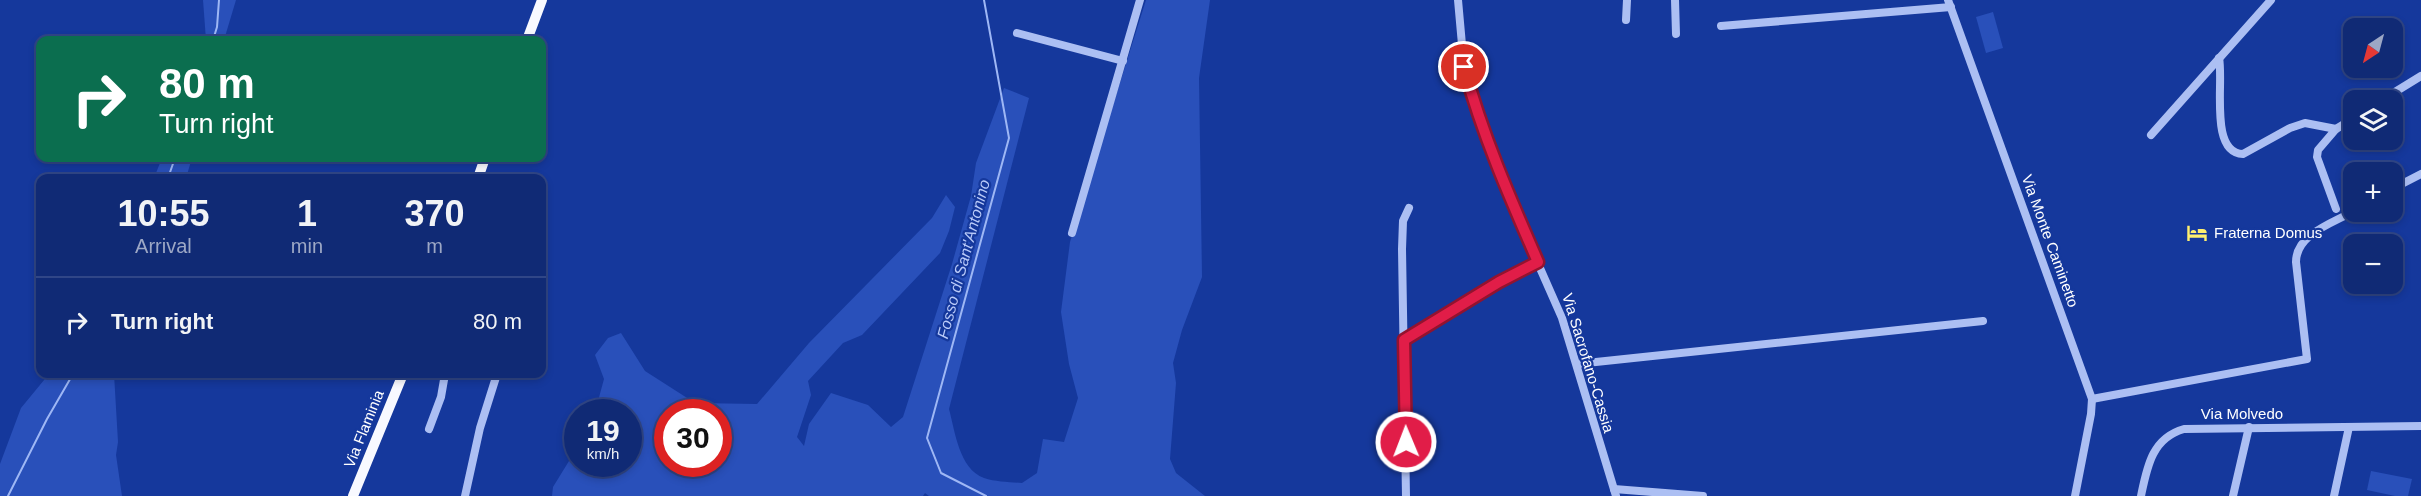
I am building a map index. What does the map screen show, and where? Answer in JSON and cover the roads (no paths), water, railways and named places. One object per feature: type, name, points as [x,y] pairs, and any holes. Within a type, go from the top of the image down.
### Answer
[{"type":"main road","points":[[528,36],[542,0]]},
{"type":"main road","name":"Via Flaminia","points":[[353,496],[401,378]]},
{"type":"street","points":[[1072,233],[1140,0]]},
{"type":"street","name":"Via Sacrofano-Cassia","points":[[1458,0],[1464,67],[1476,112],[1510,200],[1562,318],[1615,493]]},
{"type":"street","points":[[1626,20],[1627,0]]},
{"type":"street","points":[[1675,0],[1676,34]]},
{"type":"street","points":[[2151,135],[2271,0]]},
{"type":"street","points":[[1721,26],[1950,4]]},
{"type":"street","name":"Via Monte Caminetto","points":[[1950,4],[2092,399],[2074,496]]},
{"type":"street","points":[[1017,33],[1123,61]]},
{"type":"street","points":[[2219,58],[2222,71],[2220,129],[2226,145],[2236,154],[2243,154],[2290,128],[2305,123],[2336,129]]},
{"type":"street","points":[[2398,90],[2421,76]]},
{"type":"street","points":[[2336,209],[2317,157],[2318,150],[2336,129],[2343,125]]},
{"type":"street","points":[[2403,183],[2421,174]]},
{"type":"street","points":[[1406,496],[1402,227],[1404,216],[1409,208]]},
{"type":"street","points":[[2092,399],[2307,358],[2296,262],[2298,250],[2314,233],[2343,217]]},
{"type":"street","points":[[1404,340],[1489,288],[1538,262]]},
{"type":"street","points":[[1577,363],[1983,321]]},
{"type":"street","points":[[429,429],[441,397],[444,378]]},
{"type":"street","points":[[465,496],[480,428],[495,378]]},
{"type":"street","name":"Via Molvedo","points":[[2141,496],[2154,452],[2169,435],[2193,427],[2421,426]]},
{"type":"street","points":[[2233,496],[2249,427]]},
{"type":"street","points":[[2334,496],[2349,427]]},
{"type":"street","points":[[1615,493],[1702,496]]},
{"type":"waterway","points":[[214,36],[219,0]]},
{"type":"waterway","name":"Fosso di Sant'Antonino","points":[[984,0],[1009,138],[927,438],[941,473],[986,496]]},
{"type":"waterway","points":[[169,174],[174,162]]},
{"type":"waterway","points":[[8,496],[71,378]]},
{"type":"place","name":"Fraterna Domus","points":[[2197,233]]}]
